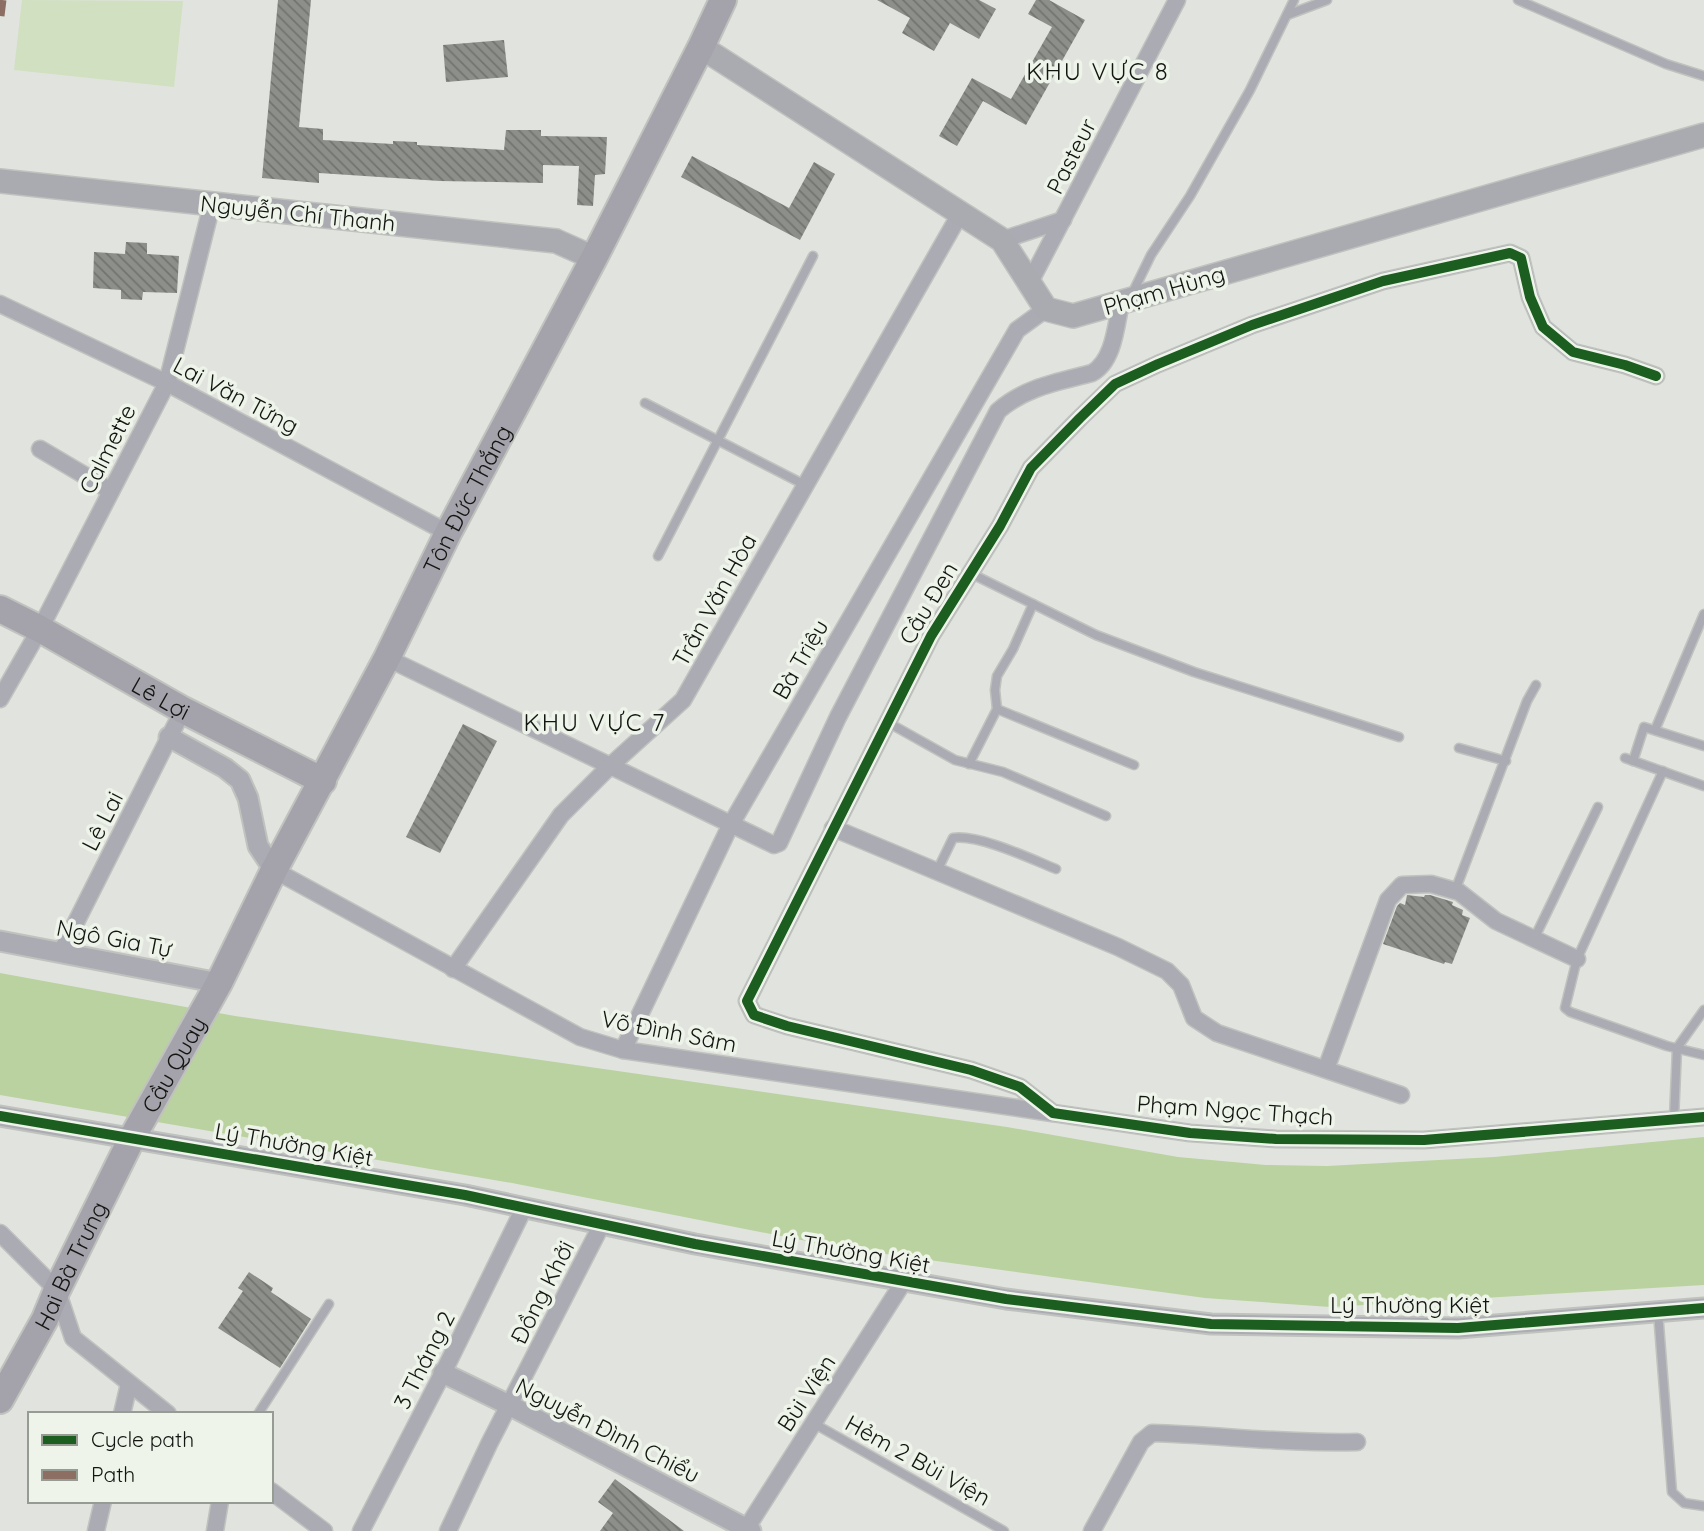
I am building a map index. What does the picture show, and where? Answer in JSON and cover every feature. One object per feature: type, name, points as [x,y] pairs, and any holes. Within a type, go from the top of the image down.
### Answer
[{"type":"main road","name":"Tôn Đức Thắng","points":[[215,991],[274,870],[387,658],[448,533],[594,258],[723,0]]},
{"type":"main road","points":[[701,47],[1002,240],[1046,309]]},
{"type":"main road","name":"Phạm Hùng","points":[[1046,309],[1073,316],[1704,135]]},
{"type":"main road","name":"Nguyễn Chí Thanh","points":[[0,181],[556,242],[594,258]]},
{"type":"main road","name":"Lê Lợi","points":[[0,609],[183,710],[323,781]]},
{"type":"main road","name":"Cầu Quay","points":[[135,1134],[215,991]]},
{"type":"main road","name":"Hai Bà Trưng","points":[[0,1400],[45,1319],[135,1134]]},
{"type":"street","name":"Pasteur","points":[[1029,284],[1177,0]]},
{"type":"street","name":"Calmette","points":[[0,699],[40,629],[167,383],[212,204]]},
{"type":"street","name":"Trần Văn Hòa","points":[[453,969],[561,815],[683,700],[960,214]]},
{"type":"street","points":[[1002,240],[1063,220]]},
{"type":"street","name":"Cầu Đen","points":[[747,1001],[931,636],[1000,526],[1031,468],[1115,384],[1252,326],[1383,281],[1510,253],[1521,258],[1530,297],[1543,327],[1573,352],[1656,376]]},
{"type":"street","points":[[387,658],[767,844],[779,843],[838,717],[998,411],[1012,398],[1030,389],[1101,369],[1108,357],[1125,301]]},
{"type":"street","name":"Lai Văn Tửng","points":[[0,304],[167,383],[448,533]]},
{"type":"street","name":"Bà Triệu","points":[[623,1051],[730,826],[1017,330],[1046,309]]},
{"type":"street","points":[[40,449],[111,491]]},
{"type":"street","name":"Lê Lai","points":[[61,952],[183,710]]},
{"type":"street","points":[[169,737],[225,768],[240,780],[248,798],[258,846],[274,870]]},
{"type":"street","points":[[833,828],[1118,947],[1167,971],[1181,985],[1194,1018],[1217,1033],[1401,1095]]},
{"type":"street","name":"Võ Đình Sâm","points":[[274,870],[580,1037],[623,1051],[1053,1113]]},
{"type":"street","points":[[1326,1069],[1388,900],[1402,885],[1432,884],[1455,891],[1496,921],[1577,959]]},
{"type":"street","name":"Ngô Gia Tự","points":[[0,940],[61,952],[215,991]]},
{"type":"street","name":"Phạm Ngọc Thạch","points":[[747,1001],[754,1015],[776,1022],[971,1070],[1020,1087],[1053,1113],[1190,1133],[1290,1139],[1424,1140],[1704,1117]]},
{"type":"street","name":"Lý Thường Kiệt","points":[[0,1116],[135,1134],[465,1195],[708,1247],[1006,1299],[1212,1324],[1458,1328],[1704,1308]]},
{"type":"street","name":"3 Tháng 2","points":[[361,1531],[524,1208]]},
{"type":"street","name":"Đồng Khởi","points":[[447,1531],[602,1224]]},
{"type":"street","points":[[0,1233],[57,1290],[73,1338],[165,1412]]},
{"type":"street","name":"Bùi Viện","points":[[748,1530],[904,1281]]},
{"type":"street","name":"Nguyễn Đình Chiểu","points":[[443,1373],[748,1530]]},
{"type":"street","points":[[122,1412],[129,1384]]},
{"type":"street","points":[[1092,1531],[1141,1442],[1152,1433],[1217,1435],[1274,1442],[1357,1442]]},
{"type":"street","points":[[273,1493],[324,1531]]},
{"type":"street","points":[[96,1531],[103,1503]]},
{"type":"street","points":[[215,1531],[220,1503]]},
{"type":"lane","points":[[1125,301],[1151,255],[1190,196],[1250,90],[1294,0]]},
{"type":"lane","points":[[1287,15],[1327,0]]},
{"type":"lane","points":[[1518,0],[1666,64],[1704,76]]},
{"type":"lane","points":[[658,556],[813,256]]},
{"type":"lane","points":[[645,403],[805,485]]},
{"type":"lane","points":[[970,573],[1096,635],[1194,672],[1399,737]]},
{"type":"lane","points":[[969,764],[997,709],[997,676],[1013,649],[1033,604]]},
{"type":"lane","points":[[1655,730],[1704,614]]},
{"type":"lane","points":[[1455,891],[1527,701],[1536,685]]},
{"type":"lane","points":[[997,709],[1134,765]]},
{"type":"lane","points":[[887,722],[955,760],[1003,772],[1107,816]]},
{"type":"lane","points":[[1704,746],[1644,727],[1629,759],[1704,786]]},
{"type":"lane","points":[[1459,748],[1506,761]]},
{"type":"lane","points":[[1662,771],[1577,959],[1565,1008],[1570,1012],[1704,1055]]},
{"type":"lane","points":[[1534,939],[1598,807]]},
{"type":"lane","points":[[937,871],[953,838],[958,837],[974,838],[1056,869]]},
{"type":"lane","points":[[1674,1119],[1677,1048],[1704,1010]]},
{"type":"lane","points":[[259,1412],[329,1304]]},
{"type":"lane","points":[[1658,1312],[1672,1492],[1684,1503],[1704,1506]]},
{"type":"lane","name":"Hẻm 2 Bùi Viện","points":[[813,1423],[1004,1531]]},
{"type":"shaded area","points":[[22,0],[183,1],[174,87],[14,70]]},
{"type":"shaded area","points":[[0,973],[235,1016],[1007,1127],[1178,1157],[1266,1165],[1327,1166],[1494,1157],[1704,1137],[1704,1285],[1330,1307],[1205,1298],[842,1248],[512,1183],[0,1095]]},
{"type":"building","points":[[278,0],[311,0],[299,127],[323,129],[323,140],[393,144],[393,141],[417,142],[417,145],[504,150],[506,130],[541,130],[541,136],[607,137],[605,174],[595,175],[593,206],[577,205],[579,166],[543,165],[543,183],[440,181],[319,173],[319,183],[262,178]]},
{"type":"building","points":[[877,0],[979,0],[996,9],[979,39],[950,23],[934,51],[902,33],[910,18]]},
{"type":"building","points":[[1036,0],[1049,0],[1085,20],[1026,125],[983,101],[957,146],[939,136],[972,78],[1011,99],[1052,27],[1028,14]]},
{"type":"building","points":[[504,40],[508,77],[446,82],[443,45]]},
{"type":"building","points":[[692,156],[789,208],[814,162],[835,174],[800,240],[681,177]]},
{"type":"building","points":[[126,242],[147,243],[147,254],[179,256],[177,293],[143,292],[142,300],[121,299],[121,290],[93,288],[94,252],[125,254]]},
{"type":"building","points":[[463,724],[497,741],[440,853],[406,837]]},
{"type":"building","points":[[1407,895],[1430,895],[1453,902],[1452,905],[1463,910],[1462,915],[1470,918],[1452,964],[1444,964],[1383,944],[1397,906],[1400,903],[1405,905]]},
{"type":"building","points":[[249,1272],[273,1288],[271,1292],[311,1319],[280,1368],[218,1328],[243,1291],[238,1288]]},
{"type":"building","points":[[615,1479],[684,1531],[600,1531],[613,1513],[598,1502]]},
{"type":"marked path","points":[[0,16],[2,0]]},
{"type":"cycle path","points":[[1656,376],[1573,352],[1543,327],[1530,297],[1521,258],[1510,253],[1383,281],[1252,325],[1115,384],[1031,468],[1000,526],[931,636],[747,1001],[754,1015],[787,1026],[971,1070],[1020,1087],[1053,1113],[1190,1133],[1276,1139],[1424,1140],[1704,1117]]},
{"type":"cycle path","points":[[0,1116],[465,1195],[695,1244],[1006,1299],[1211,1324],[1458,1328],[1704,1308]]},
{"type":"district","name":"KHU VỰC 8","points":[[1098,71]]},
{"type":"district","name":"KHU VỰC 7","points":[[595,722]]}]
